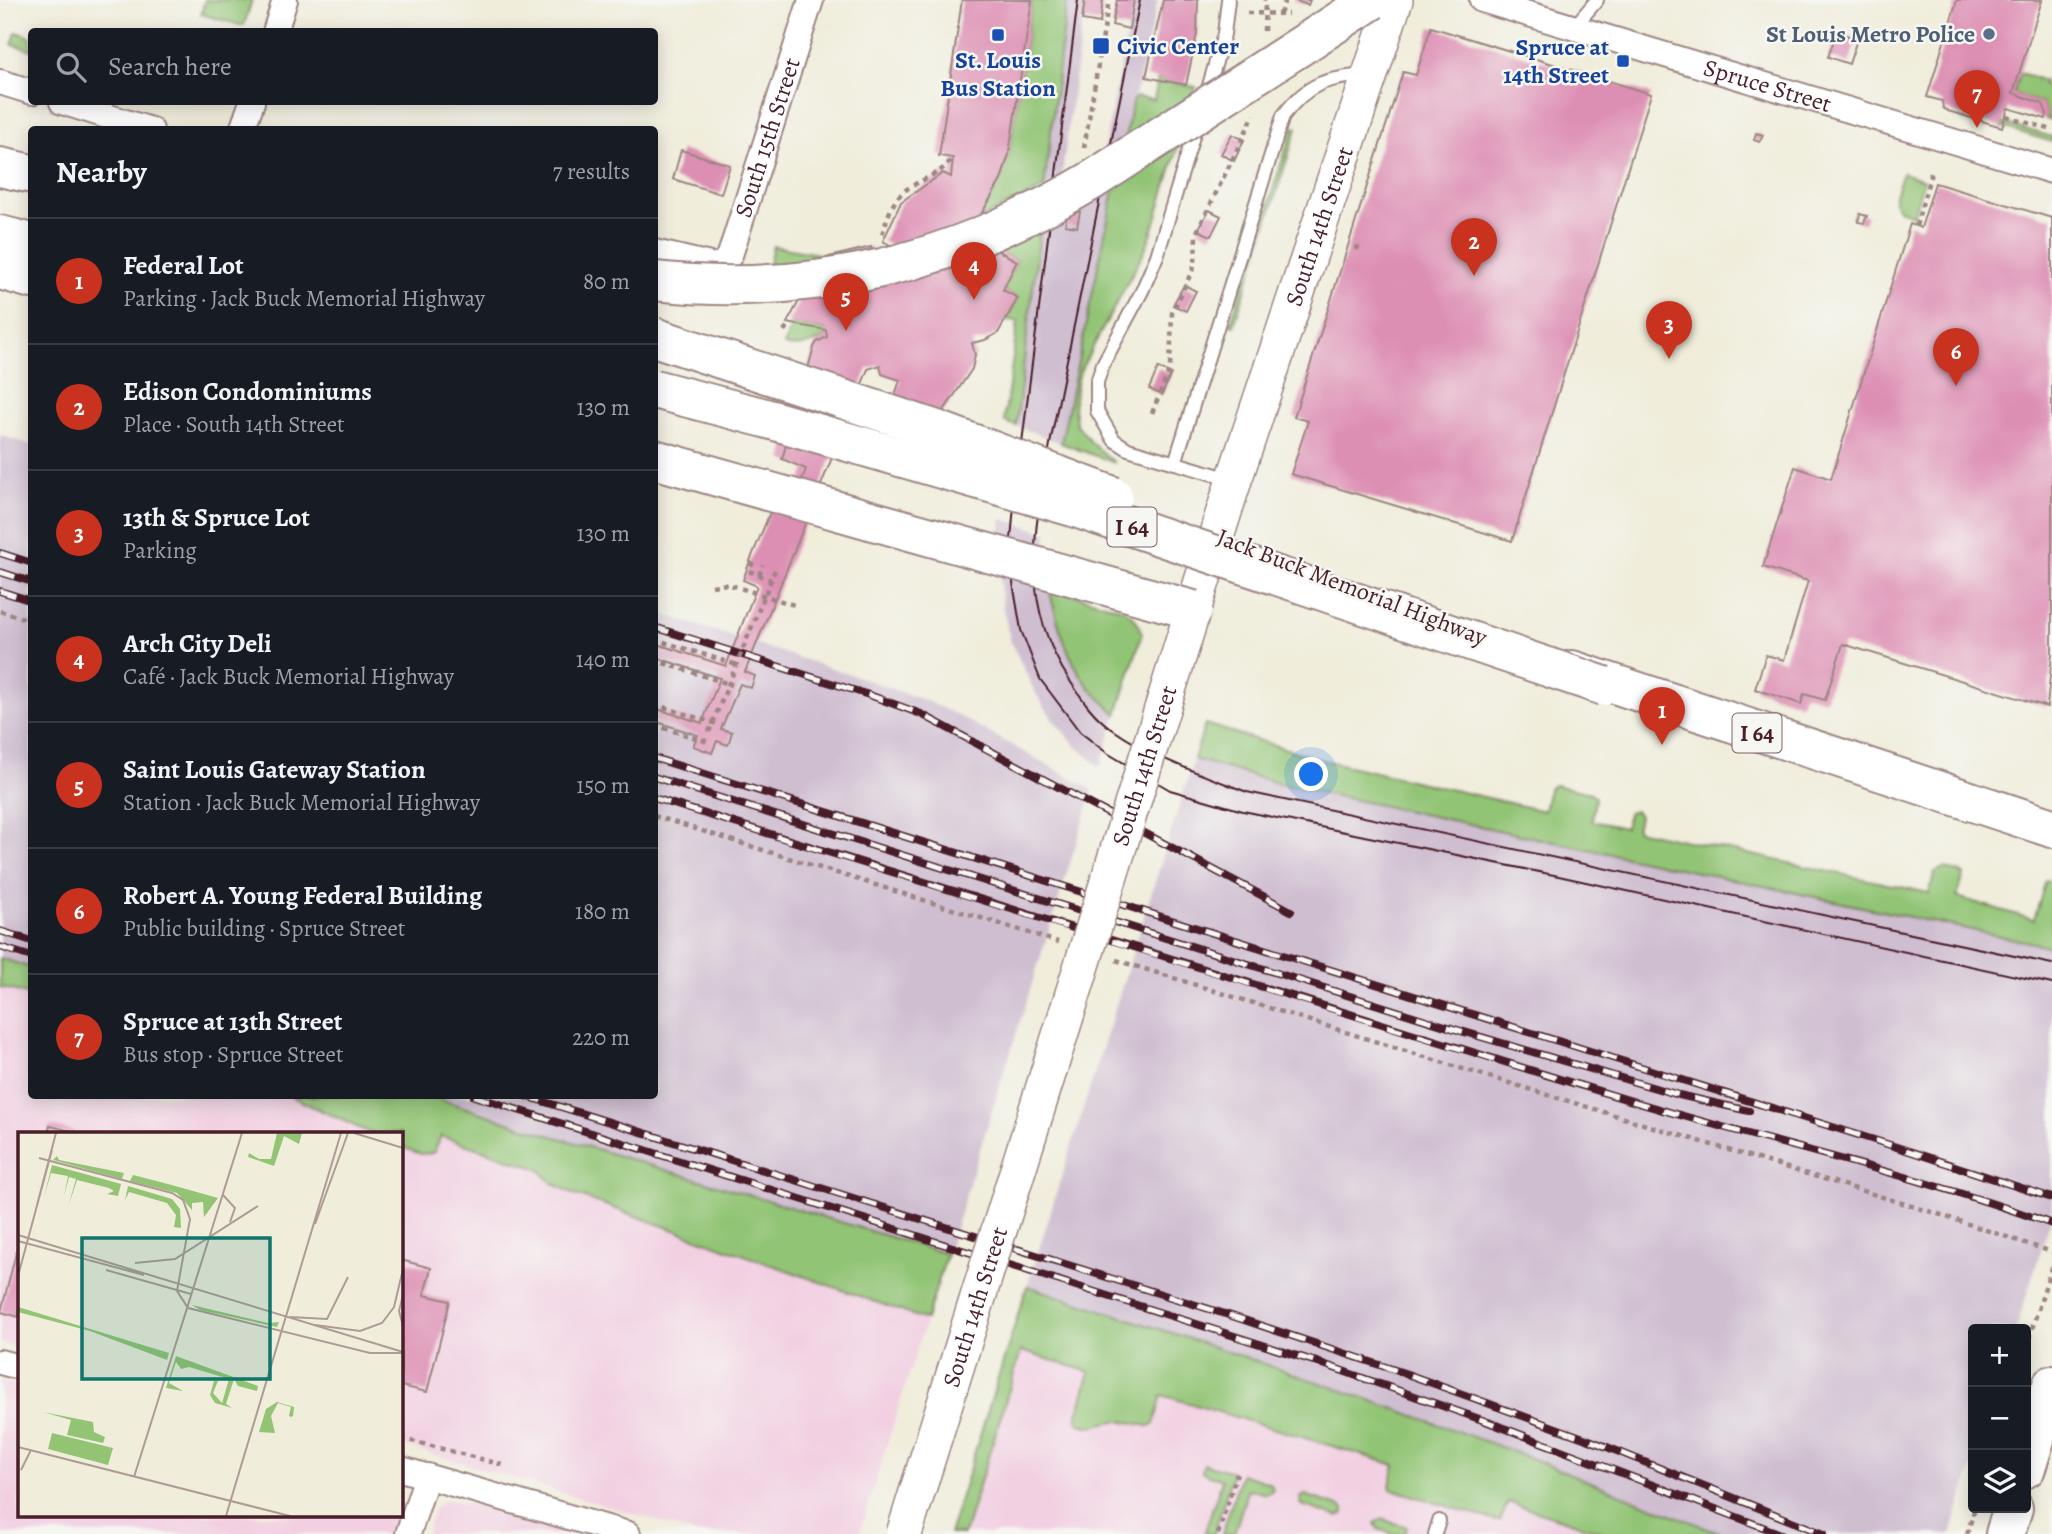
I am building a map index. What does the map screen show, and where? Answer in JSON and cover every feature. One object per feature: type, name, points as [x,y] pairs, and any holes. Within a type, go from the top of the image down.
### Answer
[{"type":"main road","points":[[658,281],[694,285],[794,284],[890,268],[983,237],[1050,206],[1372,0]]},
{"type":"main road","name":"South 14th Street","points":[[904,1534],[1234,481],[1395,0]]},
{"type":"main road","points":[[0,167],[28,173]]},
{"type":"main road","points":[[0,235],[28,242]]},
{"type":"main road","points":[[0,270],[28,278]]},
{"type":"main road","name":"Jack Buck Memorial Highway","points":[[658,338],[937,430],[1606,682],[2052,828]]},
{"type":"main road","name":"Jack Buck Memorial Highway","points":[[658,390],[1073,508],[2052,834]]},
{"type":"main road","points":[[658,459],[1198,595]]},
{"type":"main road","points":[[1994,815],[2052,821]]},
{"type":"main road","points":[[2031,1452],[2052,1385]]},
{"type":"main road","points":[[2005,1534],[2011,1513]]},
{"type":"street","points":[[276,28],[285,0]]},
{"type":"street","name":"South 15th Street","points":[[658,253],[714,266],[723,262],[735,247],[811,0]]},
{"type":"street","name":"Spruce Street","points":[[1482,0],[2052,171]]},
{"type":"street","points":[[0,82],[28,91]]},
{"type":"street","points":[[72,105],[138,126]]},
{"type":"street","points":[[243,126],[251,105]]},
{"type":"street","points":[[0,1362],[18,1367]]},
{"type":"street","points":[[402,1469],[628,1534]]},
{"type":"street","points":[[408,1534],[427,1476]]},
{"type":"lane","points":[[1228,0],[1218,54],[1157,257],[1103,364],[1097,382],[1097,411],[1114,439],[1128,449],[1234,481]]},
{"type":"lane","points":[[1574,27],[1597,0]]},
{"type":"lane","points":[[1175,463],[1283,116],[1301,95],[1316,86],[1335,78],[1369,75]]},
{"type":"lane","points":[[1435,1534],[1439,1521]]},
{"type":"path","points":[[1084,148],[1109,0]]},
{"type":"path","points":[[1264,38],[1265,0]]},
{"type":"path","points":[[1280,14],[1285,0]]},
{"type":"path","points":[[1152,413],[1170,368],[1172,313],[1195,265],[1196,234],[1257,107]]},
{"type":"path","points":[[2006,116],[2052,130]]},
{"type":"path","points":[[877,242],[892,207],[902,193],[946,166],[952,158]]},
{"type":"path","points":[[1916,226],[1931,173]]},
{"type":"path","points":[[1355,247],[1362,248]]},
{"type":"path","points":[[784,331],[789,324]]},
{"type":"path","points":[[753,562],[749,571],[771,580]]},
{"type":"path","points":[[759,576],[763,565]]},
{"type":"path","points":[[709,732],[775,570]]},
{"type":"path","points":[[712,586],[722,583],[797,606]]},
{"type":"path","points":[[754,592],[757,586]]},
{"type":"path","points":[[0,611],[28,620]]},
{"type":"path","points":[[658,640],[740,666]]},
{"type":"path","points":[[658,661],[732,685]]},
{"type":"path","points":[[658,705],[717,724]]},
{"type":"path","points":[[658,726],[709,742]]},
{"type":"path","points":[[658,817],[1067,945]]},
{"type":"path","points":[[1106,957],[1949,1217],[2052,1252]]},
{"type":"path","points":[[2031,1332],[2052,1265]]},
{"type":"path","points":[[402,1438],[507,1465]]},
{"type":"path","points":[[1218,1534],[1237,1474]]},
{"type":"path","points":[[1967,1534],[1973,1513]]},
{"type":"shaded area","points":[[1067,0],[1085,0],[1062,174],[1066,175],[1044,188]]},
{"type":"shaded area","points":[[1134,0],[1158,0],[1125,138],[1103,154]]},
{"type":"shaded area","points":[[1117,178],[1061,443],[1016,426],[1041,222]]},
{"type":"shaded area","points":[[0,435],[28,444],[28,967],[0,958]]},
{"type":"shaded area","points":[[1002,519],[1047,533],[1046,548],[1000,535]]},
{"type":"shaded area","points":[[999,573],[1049,588],[1070,653],[1089,687],[1117,714],[1100,767],[1077,747],[1054,721],[1035,692],[1010,640]]},
{"type":"shaded area","points":[[658,613],[929,702],[1093,790],[947,1254],[539,1132],[439,1099],[658,1099]]},
{"type":"shaded area","points":[[1194,759],[1285,785],[2052,947],[2052,1215],[2018,1324],[1968,1324],[1968,1480],[1951,1534],[1724,1534],[1530,1458],[1284,1369],[1027,1286]]},
{"type":"shaded area","points":[[0,987],[28,994],[28,1099],[296,1099],[368,1132],[18,1132],[18,1347],[0,1342]]},
{"type":"shaded area","points":[[441,1136],[539,1169],[552,1183],[574,1194],[926,1320],[859,1534],[695,1534],[402,1445],[402,1146],[420,1154],[434,1152]]},
{"type":"shaded area","points":[[1027,1286],[1639,1502],[1724,1534],[949,1534]]},
{"type":"shaded area","points":[[0,1381],[18,1386],[18,1516],[396,1516],[389,1534],[0,1534]]},
{"type":"shaded area","points":[[447,1500],[474,1505],[569,1534],[426,1534],[434,1510],[439,1503]]},
{"type":"green space","points":[[205,0],[252,0],[244,25],[240,25],[201,14]]},
{"type":"green space","points":[[1032,0],[1067,0],[1044,188],[978,220],[1001,180],[1009,154]]},
{"type":"green space","points":[[16,32],[28,36],[28,49],[12,44]]},
{"type":"green space","points":[[2020,73],[2044,81],[2043,85],[2052,89],[2052,121],[2046,119],[2043,104],[2013,93]]},
{"type":"green space","points":[[1158,79],[1196,87],[1145,250],[1080,371],[1076,389],[1076,423],[1091,442],[1115,463],[1061,443],[1133,100],[1137,97],[1154,100]]},
{"type":"green space","points":[[2004,123],[2052,137],[2052,142],[2002,127]]},
{"type":"green space","points":[[1293,127],[1297,128],[1234,325],[1230,324]]},
{"type":"green space","points":[[1903,173],[1924,180],[1913,215],[1898,208],[1894,200]]},
{"type":"green space","points":[[1041,222],[1016,426],[1004,421],[1018,321],[1006,320],[1018,298],[1003,290],[1017,261],[990,247]]},
{"type":"green space","points":[[773,246],[823,255],[819,262],[773,267],[769,264]]},
{"type":"green space","points":[[792,324],[826,330],[827,337],[801,346],[784,345]]},
{"type":"green space","points":[[1049,588],[1123,609],[1138,623],[1142,634],[1117,714],[1092,691],[1081,676],[1059,627]]},
{"type":"green space","points":[[1205,724],[1319,759],[1544,811],[1549,788],[1555,785],[1591,793],[1595,798],[1592,821],[1625,828],[1628,813],[1635,810],[1639,816],[1636,830],[1929,893],[1935,872],[1944,868],[1964,874],[1957,897],[2034,920],[2046,880],[2052,882],[2052,947],[1285,785],[1194,759]]},
{"type":"green space","points":[[0,958],[28,967],[28,994],[0,987]]},
{"type":"green space","points":[[296,1099],[439,1099],[539,1132],[947,1254],[926,1320],[574,1194],[552,1183],[539,1169],[441,1136],[434,1152],[425,1154],[402,1146],[402,1132],[368,1132]]},
{"type":"green space","points":[[1027,1286],[1216,1347],[1403,1412],[1724,1534],[1664,1534],[1656,1531],[1654,1534],[1608,1534],[1508,1502],[1500,1521],[1496,1521],[1391,1489],[1395,1465],[1162,1395],[1154,1424],[1150,1426],[1121,1421],[1084,1425],[1078,1423],[1077,1418],[1090,1372],[1021,1351],[964,1534],[949,1534]]},
{"type":"green space","points":[[1204,1464],[1233,1472],[1214,1534],[1204,1534],[1222,1480],[1202,1472]]},
{"type":"green space","points":[[1241,1474],[1269,1483],[1273,1491],[1266,1494],[1248,1489],[1234,1534],[1222,1534]]},
{"type":"green space","points":[[1305,1495],[1341,1507],[1344,1514],[1337,1517],[1302,1505],[1300,1498]]},
{"type":"green space","points":[[1381,1519],[1407,1527],[1405,1534],[1393,1534],[1378,1529],[1375,1523]]},
{"type":"building","points":[[962,0],[1032,0],[1009,154],[1001,180],[978,220],[982,242],[1017,261],[1003,290],[1018,298],[998,333],[972,343],[975,355],[972,369],[936,422],[882,435],[900,380],[882,374],[880,365],[868,369],[745,672],[755,676],[751,688],[740,684],[721,729],[732,732],[728,745],[717,741],[712,753],[693,746],[698,735],[658,722],[658,709],[702,723],[720,678],[658,658],[658,644],[726,666],[757,586],[743,580],[773,505],[790,511],[806,469],[782,459],[814,347],[817,342],[827,337],[826,330],[787,323],[819,265],[829,257],[871,247],[879,287],[897,249],[883,241],[901,202],[943,173],[951,177],[953,158],[939,156]]},
{"type":"building","points":[[1085,0],[1103,0],[1100,23],[1082,20]]},
{"type":"building","points":[[1117,0],[1134,0],[1129,29],[1112,25]]},
{"type":"building","points":[[1163,0],[1198,0],[1197,34],[1186,85],[1146,77]]},
{"type":"building","points":[[1292,0],[1310,0],[1308,5]]},
{"type":"building","name":"St Louis Metro Police","points":[[1957,0],[2042,0],[2013,93],[2043,104],[2046,119],[2008,108],[2002,127],[1948,111],[1943,108],[1942,101],[1927,97]]},
{"type":"building","points":[[1431,27],[1651,94],[1512,541],[1291,474],[1308,421],[1294,417],[1403,72],[1416,75]]},
{"type":"building","points":[[1837,32],[1857,39],[1849,64],[1828,57]]},
{"type":"building","points":[[1756,133],[1763,135],[1760,142],[1754,140]]},
{"type":"building","points":[[1232,134],[1244,140],[1234,161],[1221,154]]},
{"type":"building","points":[[681,150],[730,165],[721,194],[673,179]]},
{"type":"building","points":[[1935,183],[2052,218],[2052,654],[2047,707],[1843,644],[1825,700],[1804,694],[1801,704],[1755,689],[1766,655],[1784,660],[1808,581],[1763,567],[1795,467],[1831,479],[1910,224],[1921,228]]},
{"type":"building","points":[[1068,209],[1080,212],[1077,227],[1065,225]]},
{"type":"building","points":[[1209,210],[1221,216],[1211,236],[1198,230]]},
{"type":"building","points":[[1860,214],[1867,216],[1864,223],[1858,222]]},
{"type":"building","points":[[1184,285],[1196,291],[1186,311],[1173,305]]},
{"type":"building","points":[[1158,368],[1171,374],[1162,395],[1149,389]]},
{"type":"building","points":[[50,1126],[76,1132],[48,1132]]},
{"type":"building","points":[[18,1245],[18,1317],[1,1312]]},
{"type":"building","points":[[402,1260],[431,1268],[424,1295],[450,1301],[427,1392],[402,1386]]},
{"type":"tram line","points":[[1078,0],[1011,539],[1013,583],[1021,630],[1040,679],[1080,732],[1107,753],[1170,790],[1243,811],[1554,875],[2052,984]]},
{"type":"tram line","points":[[1140,0],[1050,444],[1039,507],[1034,566],[1043,623],[1054,652],[1070,681],[1094,713],[1112,729],[1144,749],[1247,792],[2052,964]]},
{"type":"railway","points":[[0,553],[28,562]]},
{"type":"railway","points":[[0,572],[28,581]]},
{"type":"railway","points":[[0,591],[28,600]]},
{"type":"railway","points":[[658,628],[921,714],[1291,911]]},
{"type":"railway","points":[[658,759],[2052,1198]]},
{"type":"railway","points":[[658,778],[1461,1031],[1679,1095],[1749,1111]]},
{"type":"railway","points":[[658,799],[1501,1061],[1676,1114],[1892,1173],[2052,1224]]},
{"type":"railway","points":[[0,931],[28,940]]},
{"type":"railway","points":[[0,947],[28,956]]},
{"type":"railway","points":[[484,1099],[1323,1364],[1488,1422],[1781,1534]]},
{"type":"railway","points":[[536,1099],[1238,1318],[1407,1374],[1592,1441],[1824,1534]]},
{"type":"place","name":"St Louis Metro Police","points":[[1989,34]]},
{"type":"place","name":"St. Louis Bus Station","points":[[998,35]]},
{"type":"place","name":"Civic Center","points":[[1101,46]]},
{"type":"place","name":"Spruce at 14th Street","points":[[1623,61]]},
{"type":"place","name":"Spruce at 13th Street","points":[[1977,128]]},
{"type":"place","name":"Edison Condominiums","points":[[1474,276]]},
{"type":"place","name":"Arch City Deli","points":[[974,300]]},
{"type":"place","name":"Saint Louis Gateway Station","points":[[846,331]]},
{"type":"place","name":"13th & Spruce Lot","points":[[1669,359]]},
{"type":"place","name":"Robert A. Young Federal Building","points":[[1956,386]]},
{"type":"place","name":"Federal Lot","points":[[1662,745]]}]
